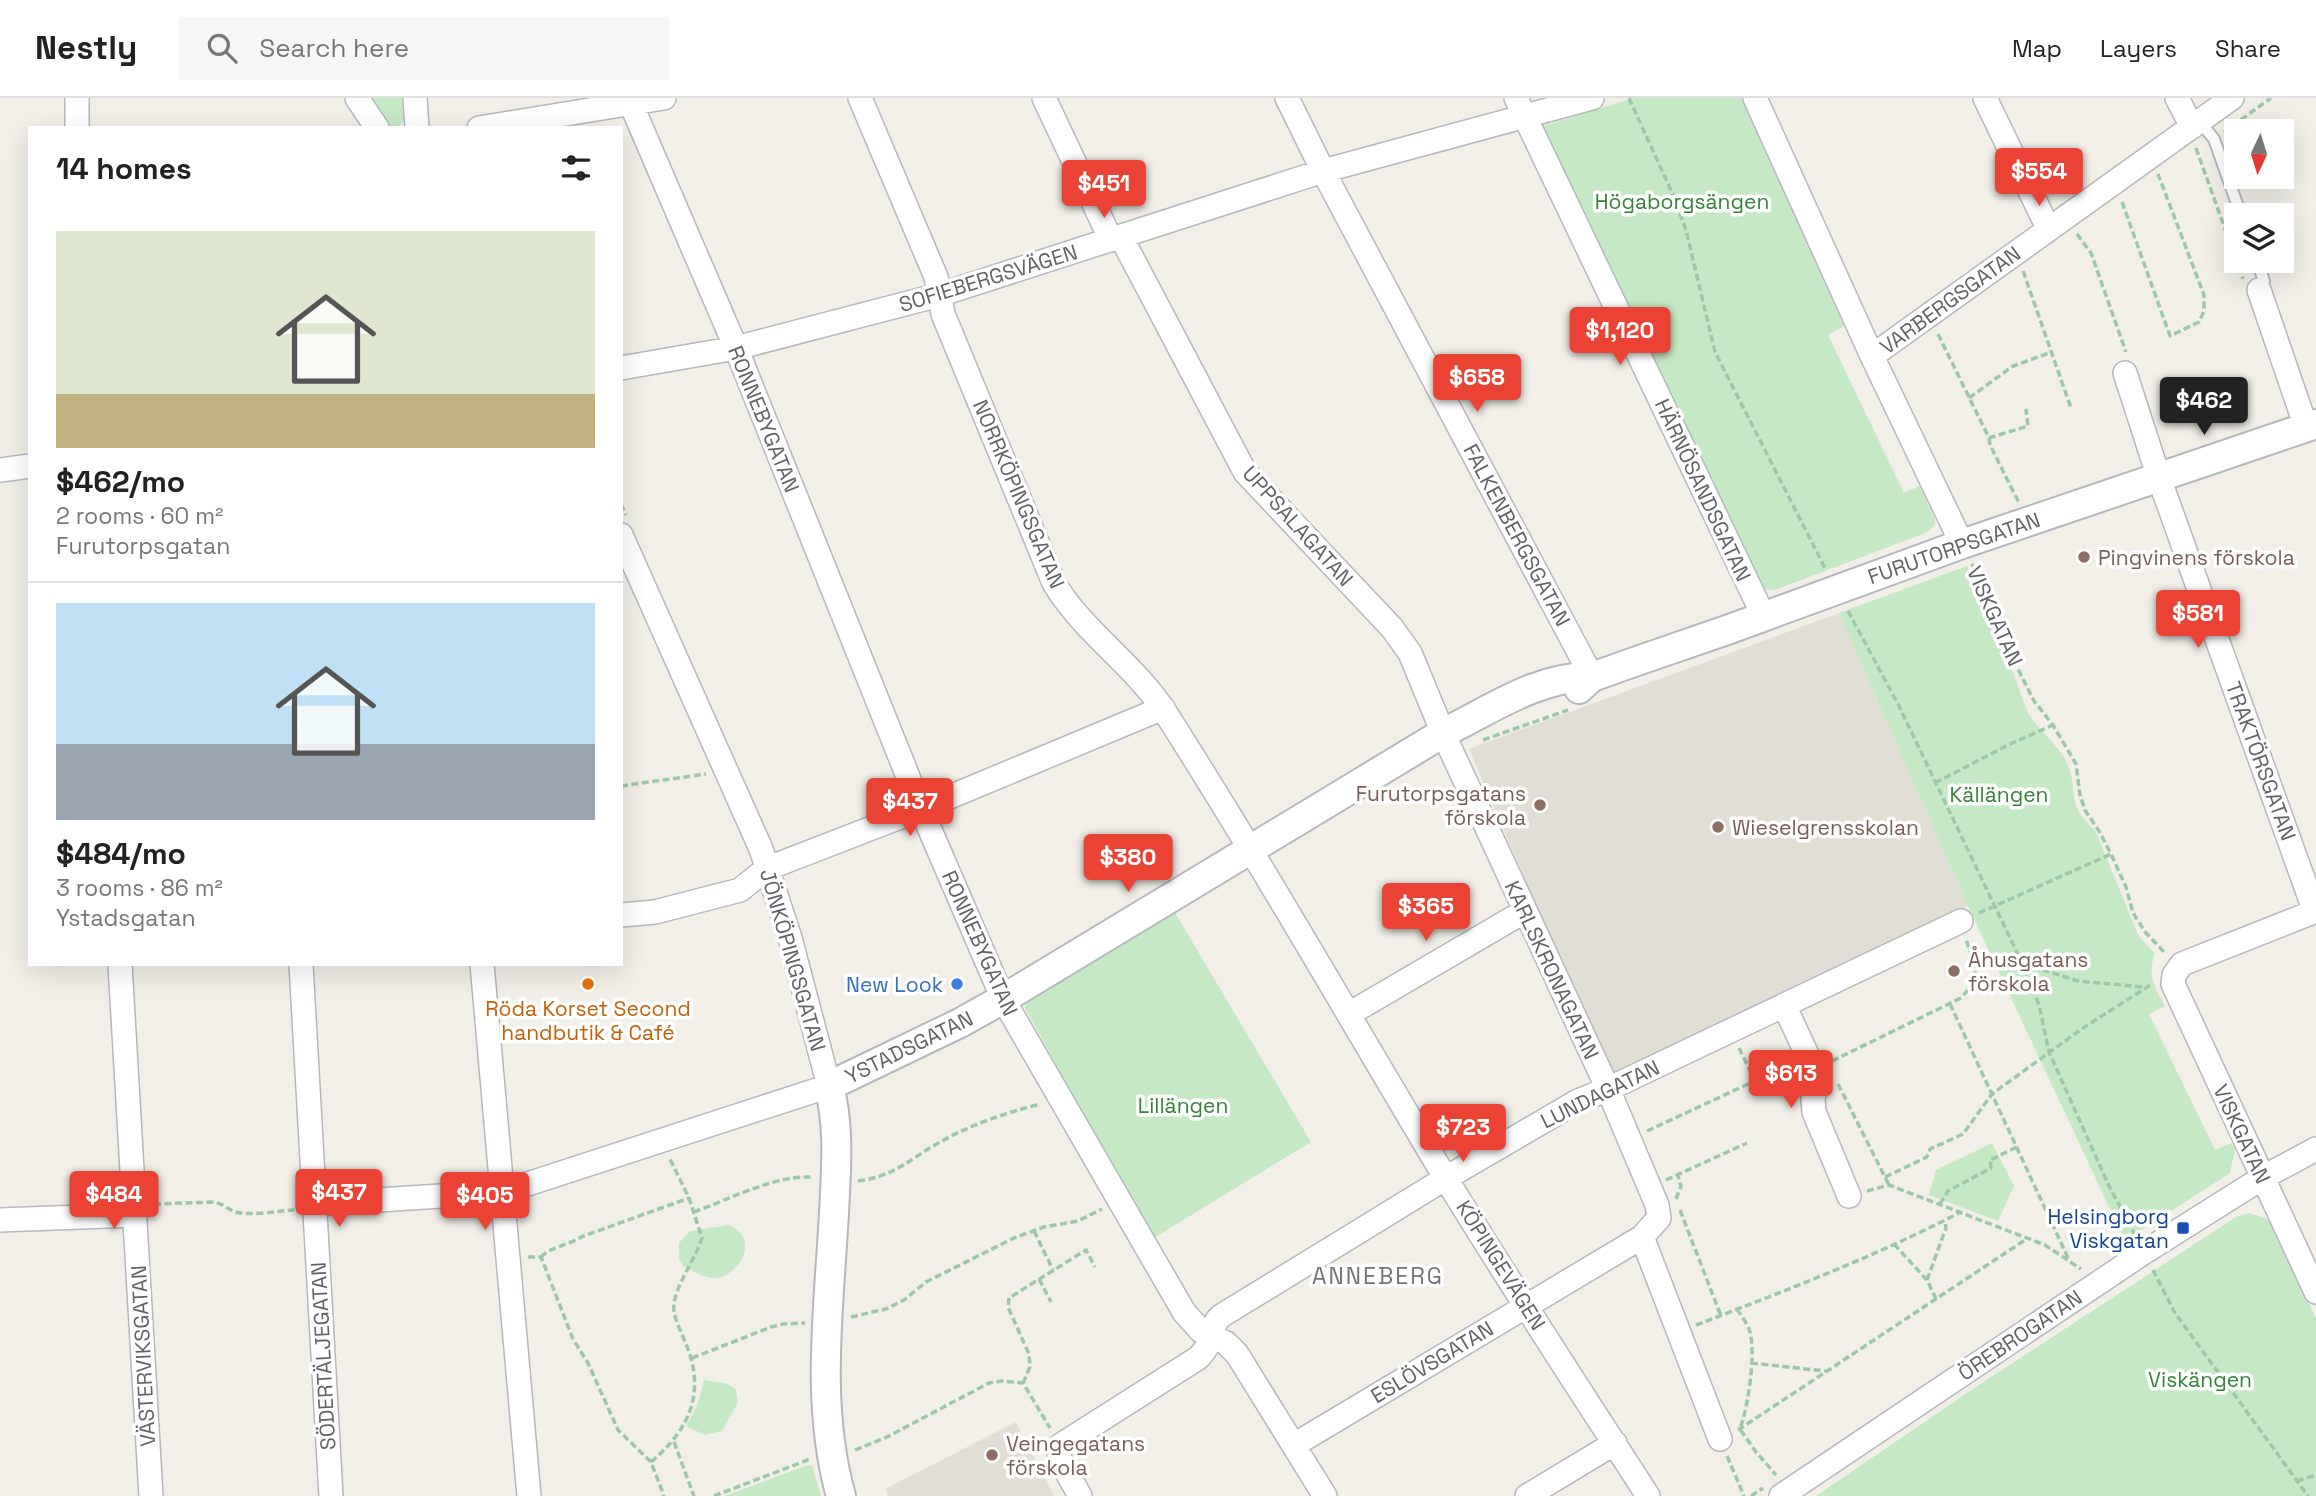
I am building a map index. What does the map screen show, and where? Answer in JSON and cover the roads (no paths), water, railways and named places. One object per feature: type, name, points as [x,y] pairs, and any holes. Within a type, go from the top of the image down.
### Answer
[{"type":"street","points":[[77,126],[78,98]]},
{"type":"street","points":[[357,98],[376,126]]},
{"type":"street","points":[[415,98],[417,126]]},
{"type":"street","points":[[493,126],[664,98]]},
{"type":"street","name":"NORRKÖPINGSGATAN","points":[[860,98],[936,277],[943,314],[1054,583],[1066,603],[1122,659],[1163,708],[1250,851]]},
{"type":"street","name":"UPPSALAGATAN","points":[[1044,98],[1116,238],[1245,472],[1392,628],[1410,653],[1443,733]]},
{"type":"street","name":"FALKENBERGSGATAN","points":[[1287,98],[1323,171],[1592,677]]},
{"type":"street","name":"SOFIEBERGSVÄGEN","points":[[623,368],[736,348],[939,295],[1521,107],[1592,98]]},
{"type":"street","name":"VISKGATAN","points":[[1755,98],[1872,356],[1962,544]]},
{"type":"street","points":[[1986,98],[2048,228]]},
{"type":"street","points":[[2177,98],[2200,133]]},
{"type":"street","name":"VARBERGSGATAN","points":[[1872,356],[2048,228],[2200,133],[2232,98]]},
{"type":"street","name":"RONNEBYGATAN","points":[[631,104],[736,348],[921,809],[1003,999],[1184,1311],[1195,1325],[1226,1343],[1237,1353],[1325,1496]]},
{"type":"street","name":"HÄRNÖSANDSGATAN","points":[[1521,107],[1764,617]]},
{"type":"street","points":[[2259,290],[2313,427]]},
{"type":"street","name":"TRAKTÖRSGATAN","points":[[2126,373],[2159,478],[2316,911]]},
{"type":"street","name":"FURUTORPSGATAN","points":[[1443,733],[1473,719],[1528,709],[1577,691],[1592,677],[1962,544],[2313,427]]},
{"type":"street","points":[[0,470],[28,466]]},
{"type":"street","name":"JÖNKÖPINGSGATAN","points":[[623,539],[761,849],[790,938],[829,1086],[836,1127],[827,1400],[841,1496]]},
{"type":"street","points":[[623,915],[655,912],[740,890],[766,869],[921,809],[1163,708]]},
{"type":"street","name":"YSTADSGATAN","points":[[316,1204],[503,1192],[829,1086],[960,1023],[1003,999],[1443,733]]},
{"type":"street","name":"KARLSKRONAGATAN","points":[[1443,733],[1608,1090],[1657,1205],[1659,1218],[1642,1237]]},
{"type":"street","name":"KÖPINGEVÄGEN","points":[[1250,851],[1446,1178],[1648,1496]]},
{"type":"street","points":[[1349,1014],[1525,911]]},
{"type":"street","name":"VISKGATAN","points":[[2316,911],[2182,964],[2177,972],[2174,988],[2316,1292]]},
{"type":"street","name":"LUNDAGATAN","points":[[1080,1496],[1059,1458],[1061,1445],[1198,1358],[1210,1346],[1215,1321],[1221,1316],[1446,1178],[1578,1101],[1608,1090],[1961,921]]},
{"type":"street","name":"VÄSTERVIKSGATAN","points":[[120,966],[151,1496]]},
{"type":"street","name":"SÖDERTÄLJEGATAN","points":[[301,966],[331,1496]]},
{"type":"street","points":[[482,966],[529,1496]]},
{"type":"street","points":[[1784,1005],[1818,1060],[1812,1099],[1814,1112],[1849,1196]]},
{"type":"street","name":"ÖREBROGATAN","points":[[1781,1496],[2143,1253],[2262,1178],[2316,1149]]},
{"type":"street","points":[[0,1220],[134,1210]]},
{"type":"street","points":[[1642,1237],[1720,1440]]},
{"type":"street","name":"ESLÖVSGATAN","points":[[1294,1445],[1642,1237]]},
{"type":"street","points":[[1527,1496],[1615,1443]]},
{"type":"lane","points":[[2200,133],[2235,203]]},
{"type":"lane","points":[[2259,290],[2264,281],[2261,273]]},
{"type":"place","name":"Pingvinens förskola","points":[[2084,557]]},
{"type":"place","name":"Furutorpsgatans förskola","points":[[1540,805]]},
{"type":"place","name":"Wieselgrensskolan","points":[[1718,827]]},
{"type":"place","name":"Åhusgatans förskola","points":[[1954,971]]},
{"type":"place","name":"Röda Korset Second handbutik & Café","points":[[588,984]]},
{"type":"place","name":"New Look","points":[[957,984]]},
{"type":"place","name":"Helsingborg Viskgatan","points":[[2183,1228]]},
{"type":"place","name":"Veingegatans förskola","points":[[992,1455]]},
{"type":"district","name":"ANNEBERG","points":[[1378,1276]]},
{"type":"park label","name":"Högaborgsängen","points":[[1682,201]]},
{"type":"park label","name":"Källängen","points":[[1999,794]]},
{"type":"park label","name":"Lillängen","points":[[1183,1105]]},
{"type":"park label","name":"Viskängen","points":[[2200,1379]]}]
